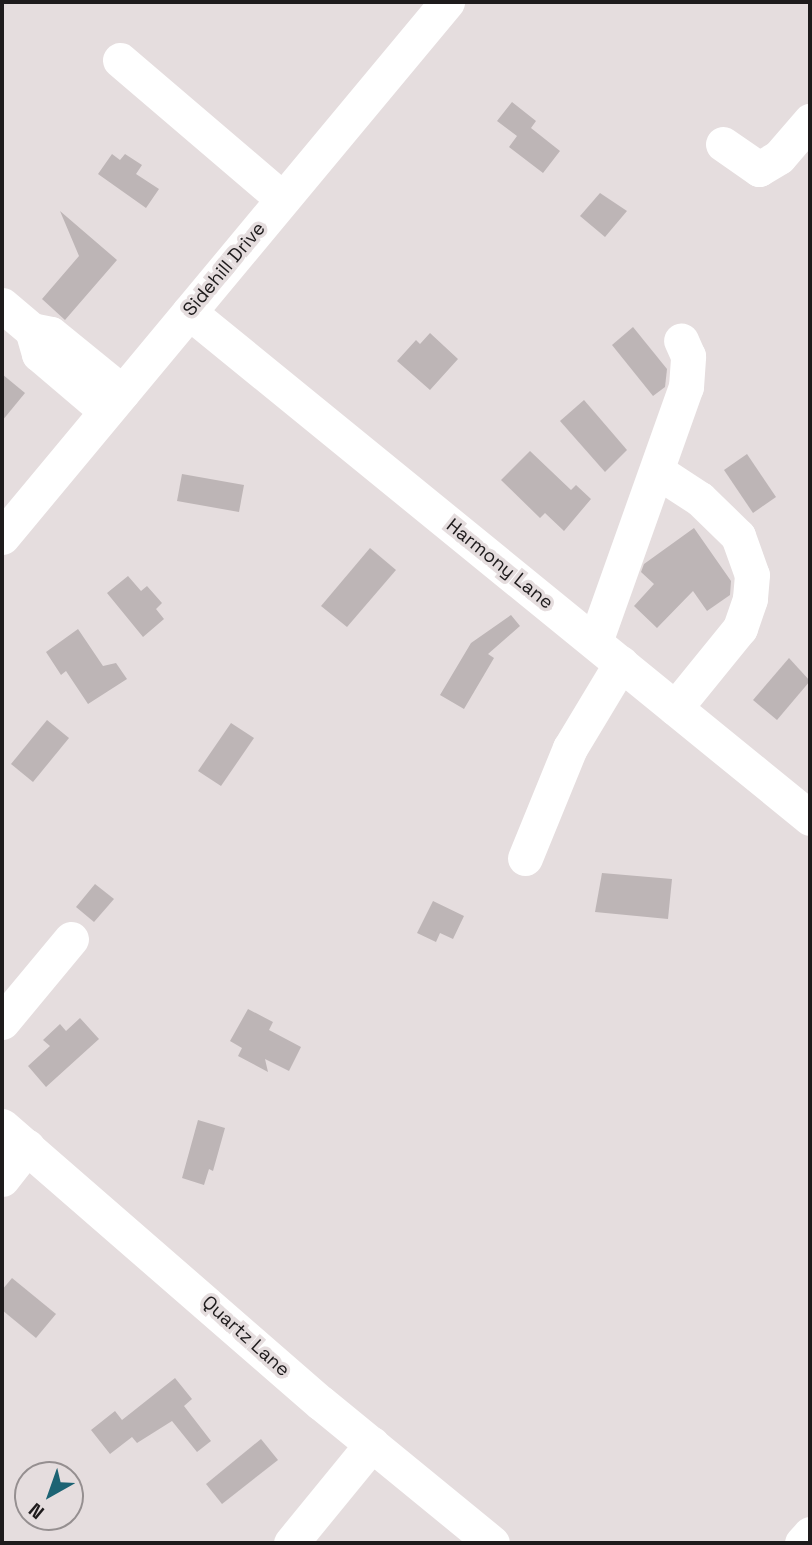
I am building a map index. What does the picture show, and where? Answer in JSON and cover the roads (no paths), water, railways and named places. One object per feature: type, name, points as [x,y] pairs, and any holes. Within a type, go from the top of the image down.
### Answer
[{"type":"street","name":"Sidehill Drive","points":[[2,537],[447,2]]},
{"type":"street","points":[[120,60],[283,199]]},
{"type":"street","points":[[723,144],[759,169],[779,157],[810,121]]},
{"type":"street","points":[[2,305],[32,330],[51,334],[114,402]]},
{"type":"street","name":"Harmony Lane","points":[[189,312],[810,818]]},
{"type":"street","points":[[525,858],[608,652],[657,471],[686,387],[688,356],[681,340]]},
{"type":"street","points":[[657,471],[701,499],[737,536],[752,575],[750,599],[740,628],[676,708]]},
{"type":"street","points":[[2,1022],[71,939]]},
{"type":"street","points":[[2,1179],[14,1137]]},
{"type":"street","name":"Quartz Lane","points":[[14,1137],[372,1444],[492,1543]]},
{"type":"street","points":[[291,1543],[372,1444]]},
{"type":"street","points":[[802,1543],[810,1534]]}]
